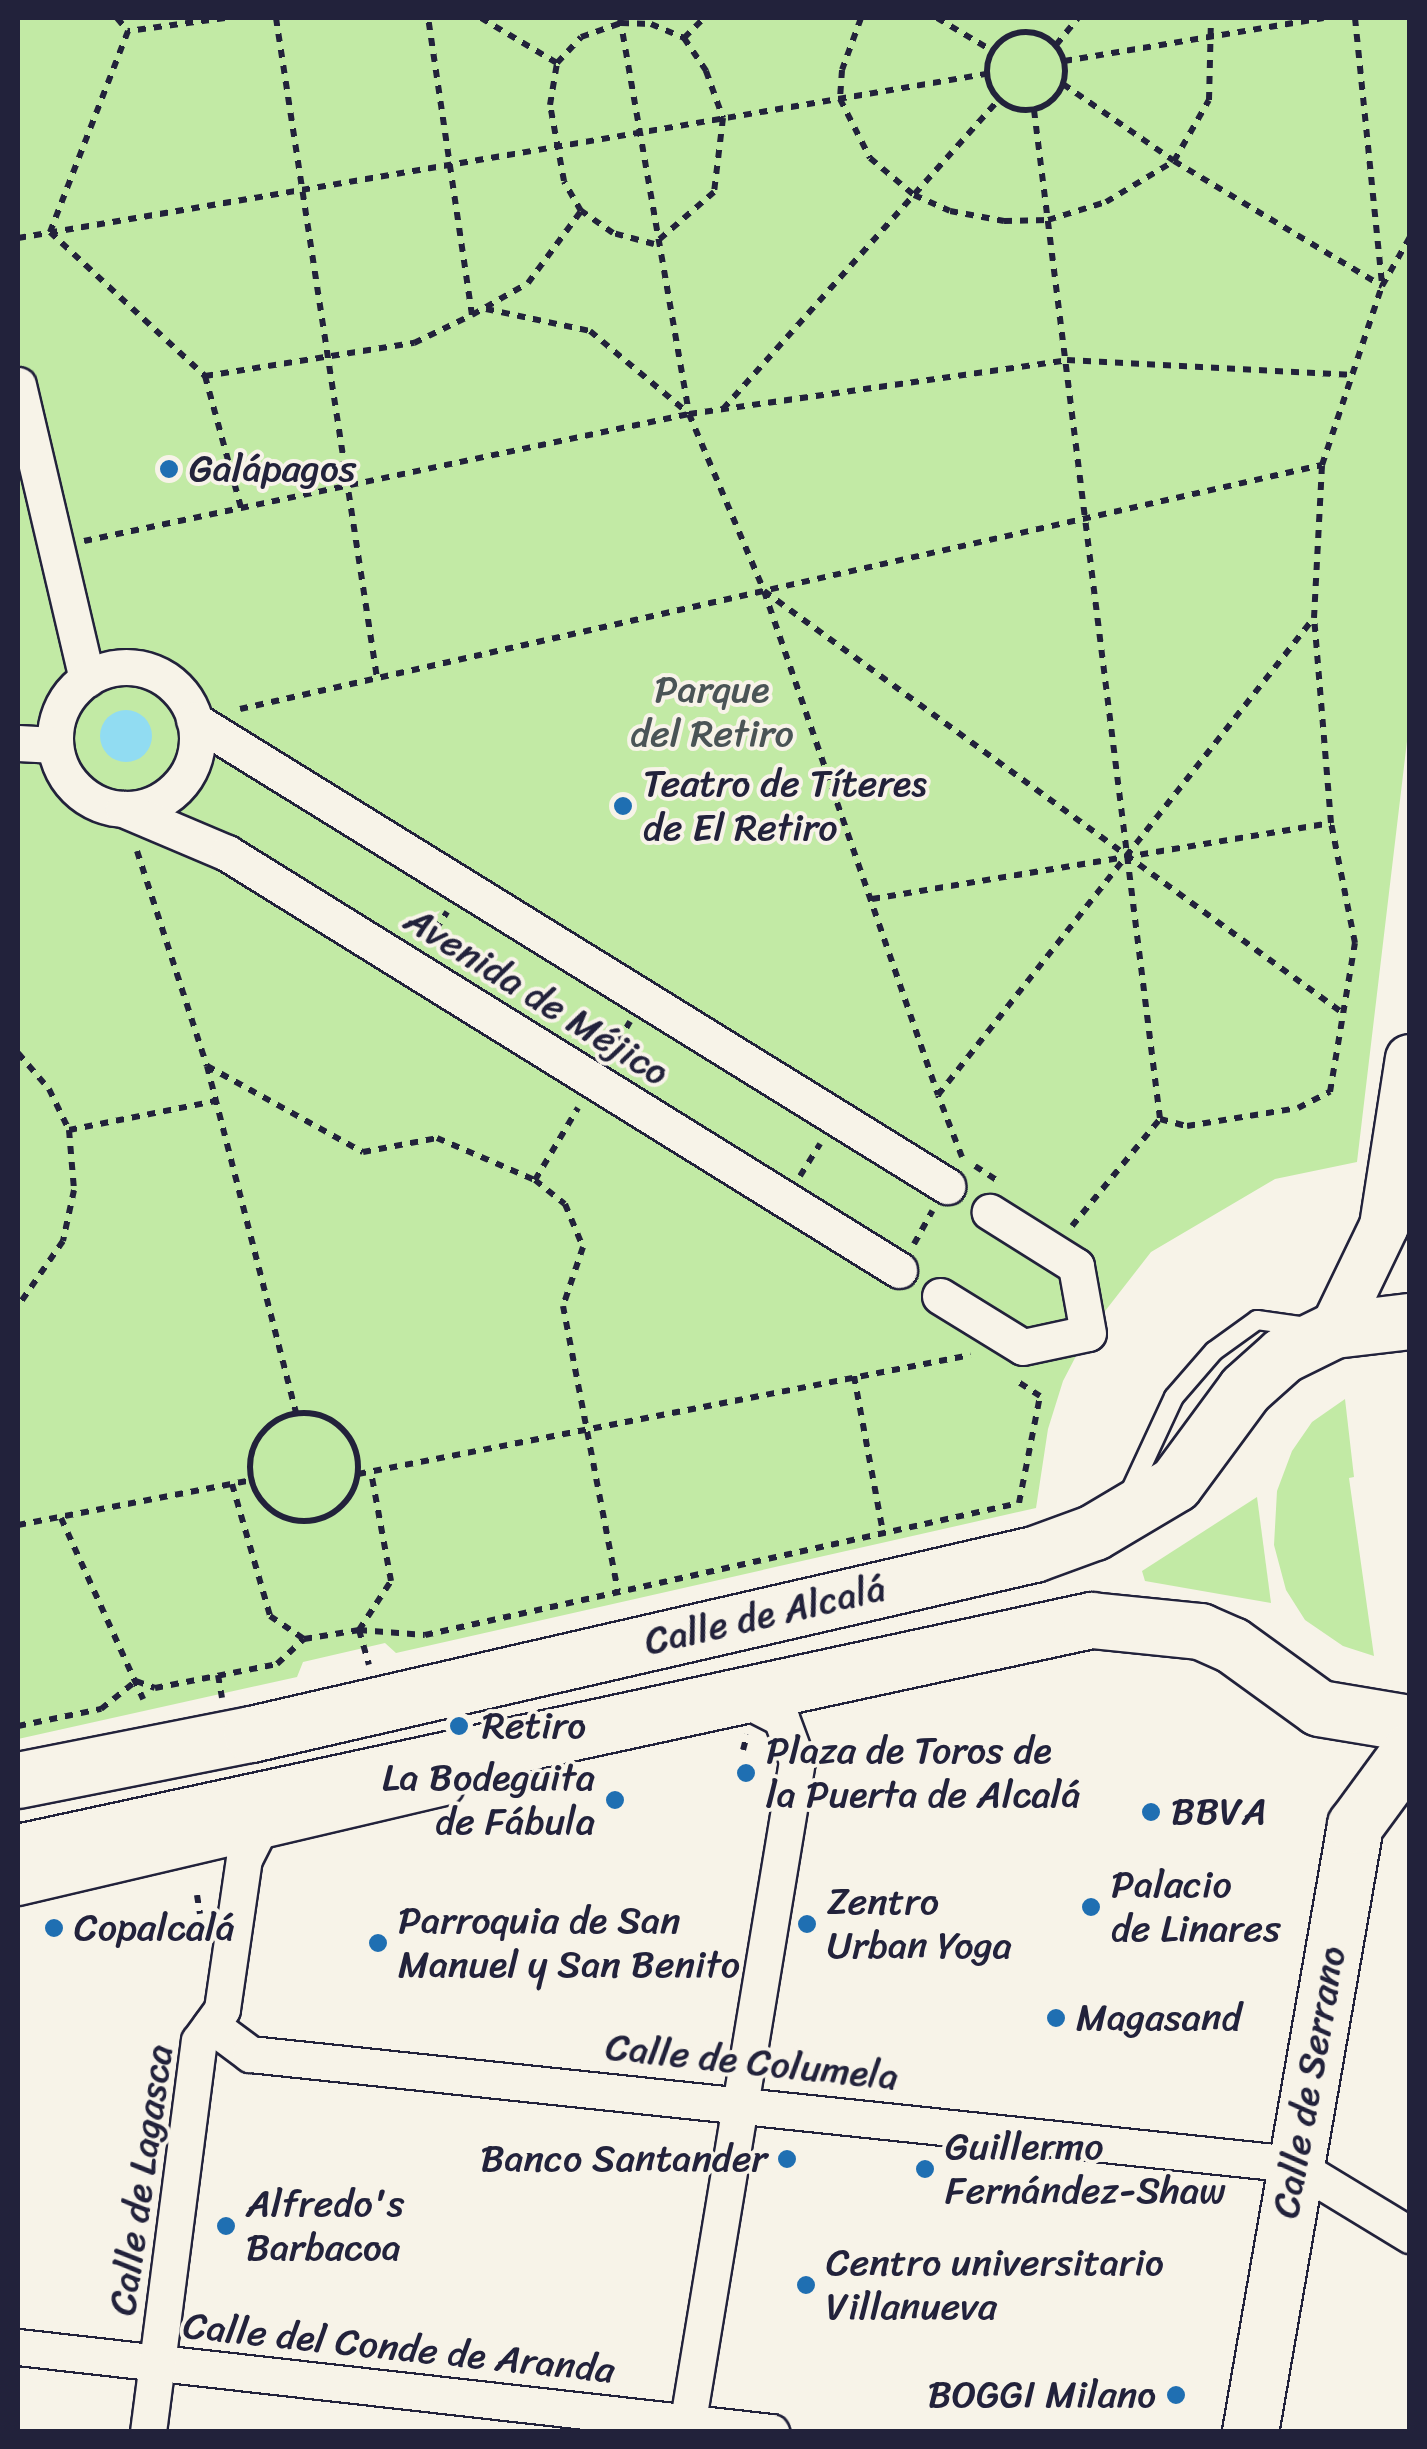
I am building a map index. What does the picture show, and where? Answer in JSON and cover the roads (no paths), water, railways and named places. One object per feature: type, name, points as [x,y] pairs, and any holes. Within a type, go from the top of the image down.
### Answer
[{"type":"main road","points":[[1334,1330],[1384,1226],[1410,1060]]},
{"type":"main road","name":"Calle de Alcalá","points":[[18,1780],[307,1720],[1034,1554],[1119,1520],[1174,1484],[1200,1457],[1245,1389],[1283,1355],[1334,1330],[1410,1321]]},
{"type":"main road","name":"Calle de Alcalá","points":[[18,1852],[1091,1620],[1170,1625],[1232,1645],[1270,1678],[1318,1708],[1410,1723]]},
{"type":"main road","name":"Calle de Alcalá","points":[[18,1804],[230,1756],[307,1720]]},
{"type":"main road","name":"Calle de Serrano","points":[[1250,2432],[1354,1825],[1410,1750]]},
{"type":"street","points":[[18,386],[87,679]]},
{"type":"street","points":[[116,668],[148,671],[174,686],[194,720],[197,746],[184,779],[158,802],[123,809],[78,789],[56,745],[62,708],[87,679],[116,668]]},
{"type":"street","name":"Avenida de Méjico","points":[[194,720],[947,1186]]},
{"type":"street","points":[[18,743],[56,745]]},
{"type":"street","name":"Avenida de Méjico","points":[[123,809],[228,853],[899,1270]]},
{"type":"street","points":[[940,1296],[1023,1347],[1088,1333],[1076,1266],[990,1212]]},
{"type":"street","points":[[686,2427],[797,1760],[780,1718],[717,1700]]},
{"type":"street","name":"Calle de Alcalá","points":[[18,1886],[656,1736],[717,1700]]},
{"type":"street","name":"Calle de Lagasca","points":[[148,2432],[199,2041],[222,2010],[244,1859],[258,1831]]},
{"type":"street","name":"Calle de Columela","points":[[211,2025],[250,2054],[743,2102],[1293,2164]]},
{"type":"street","points":[[1293,2164],[1410,2235]]},
{"type":"street","name":"Calle del Conde de Aranda","points":[[18,2347],[686,2427],[771,2432]]},
{"type":"lane","points":[[1119,1520],[1174,1397],[1214,1352],[1257,1320],[1334,1330]]},
{"type":"water","points":[[126,710],[145,717],[152,736],[145,755],[126,762],[107,755],[100,736],[107,717]]},
{"type":"place","name":"Galápagos","points":[[169,469]]},
{"type":"place","name":"Teatro de Títeres de El Retiro","points":[[623,806]]},
{"type":"place","name":"Retiro","points":[[459,1726]]},
{"type":"place","name":"Plaza de Toros de la Puerta de Alcalá","points":[[746,1773]]},
{"type":"place","name":"La Bodeguita de Fábula","points":[[615,1800]]},
{"type":"place","name":"BBVA","points":[[1151,1812]]},
{"type":"place","name":"Palacio de Linares","points":[[1091,1907]]},
{"type":"place","name":"Zentro Urban Yoga","points":[[807,1924]]},
{"type":"place","name":"Copalcalá","points":[[54,1928]]},
{"type":"place","name":"Parroquia de San Manuel y San Benito","points":[[378,1943]]},
{"type":"place","name":"Magasand","points":[[1056,2018]]},
{"type":"place","name":"Banco Santander","points":[[787,2159]]},
{"type":"place","name":"Guillermo Fernández-Shaw","points":[[925,2169]]},
{"type":"place","name":"Alfredo's Barbacoa","points":[[226,2226]]},
{"type":"place","name":"Centro universitario Villanueva","points":[[806,2285]]},
{"type":"place","name":"BOGGI Milano","points":[[1176,2395]]},
{"type":"park label","name":"Parque del Retiro","points":[[712,712]]}]
